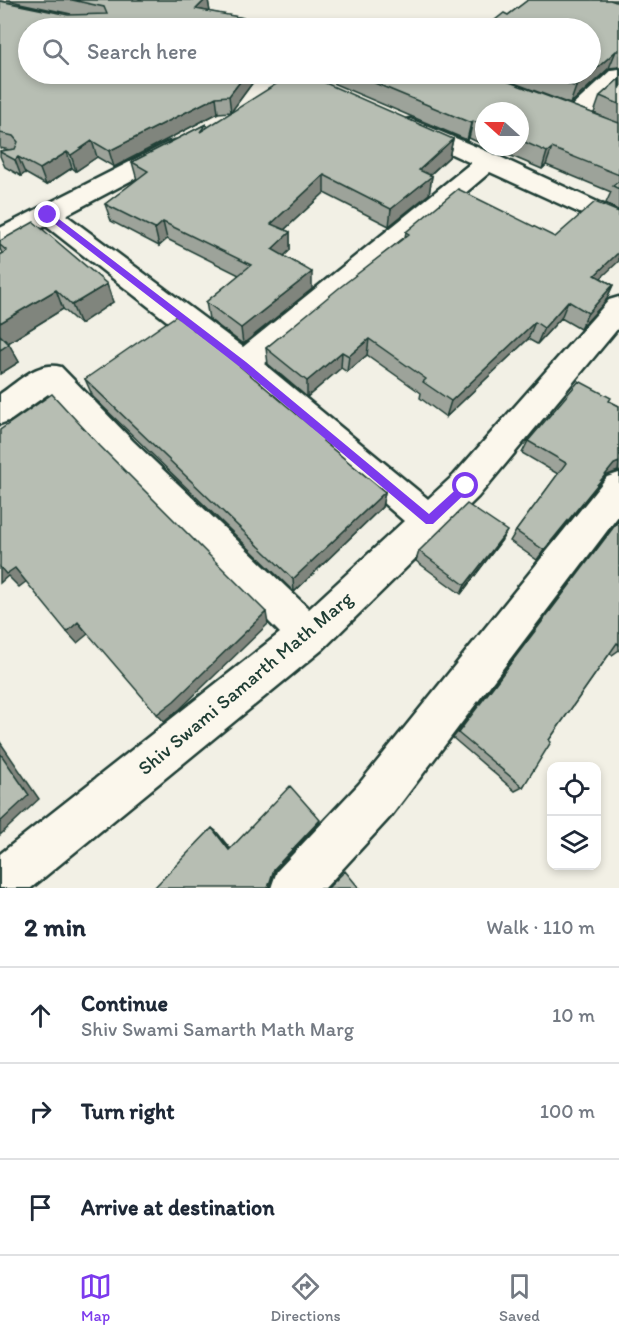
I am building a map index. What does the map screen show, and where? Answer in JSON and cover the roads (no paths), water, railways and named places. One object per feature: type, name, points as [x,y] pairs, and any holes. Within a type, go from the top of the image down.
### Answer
[{"type":"street","points":[[575,116],[619,75]]},
{"type":"street","points":[[554,108],[597,125]]},
{"type":"street","points":[[392,118],[619,222]]},
{"type":"street","points":[[0,239],[195,137]]},
{"type":"street","points":[[243,364],[489,161]]},
{"type":"street","points":[[48,215],[243,364],[429,521]]},
{"type":"street","name":"Shiv Swami Samarth Math Marg","points":[[0,883],[309,635],[466,486],[619,307]]},
{"type":"street","points":[[0,411],[50,376],[121,451],[309,635]]},
{"type":"street","points":[[294,888],[375,800],[619,488]]}]
